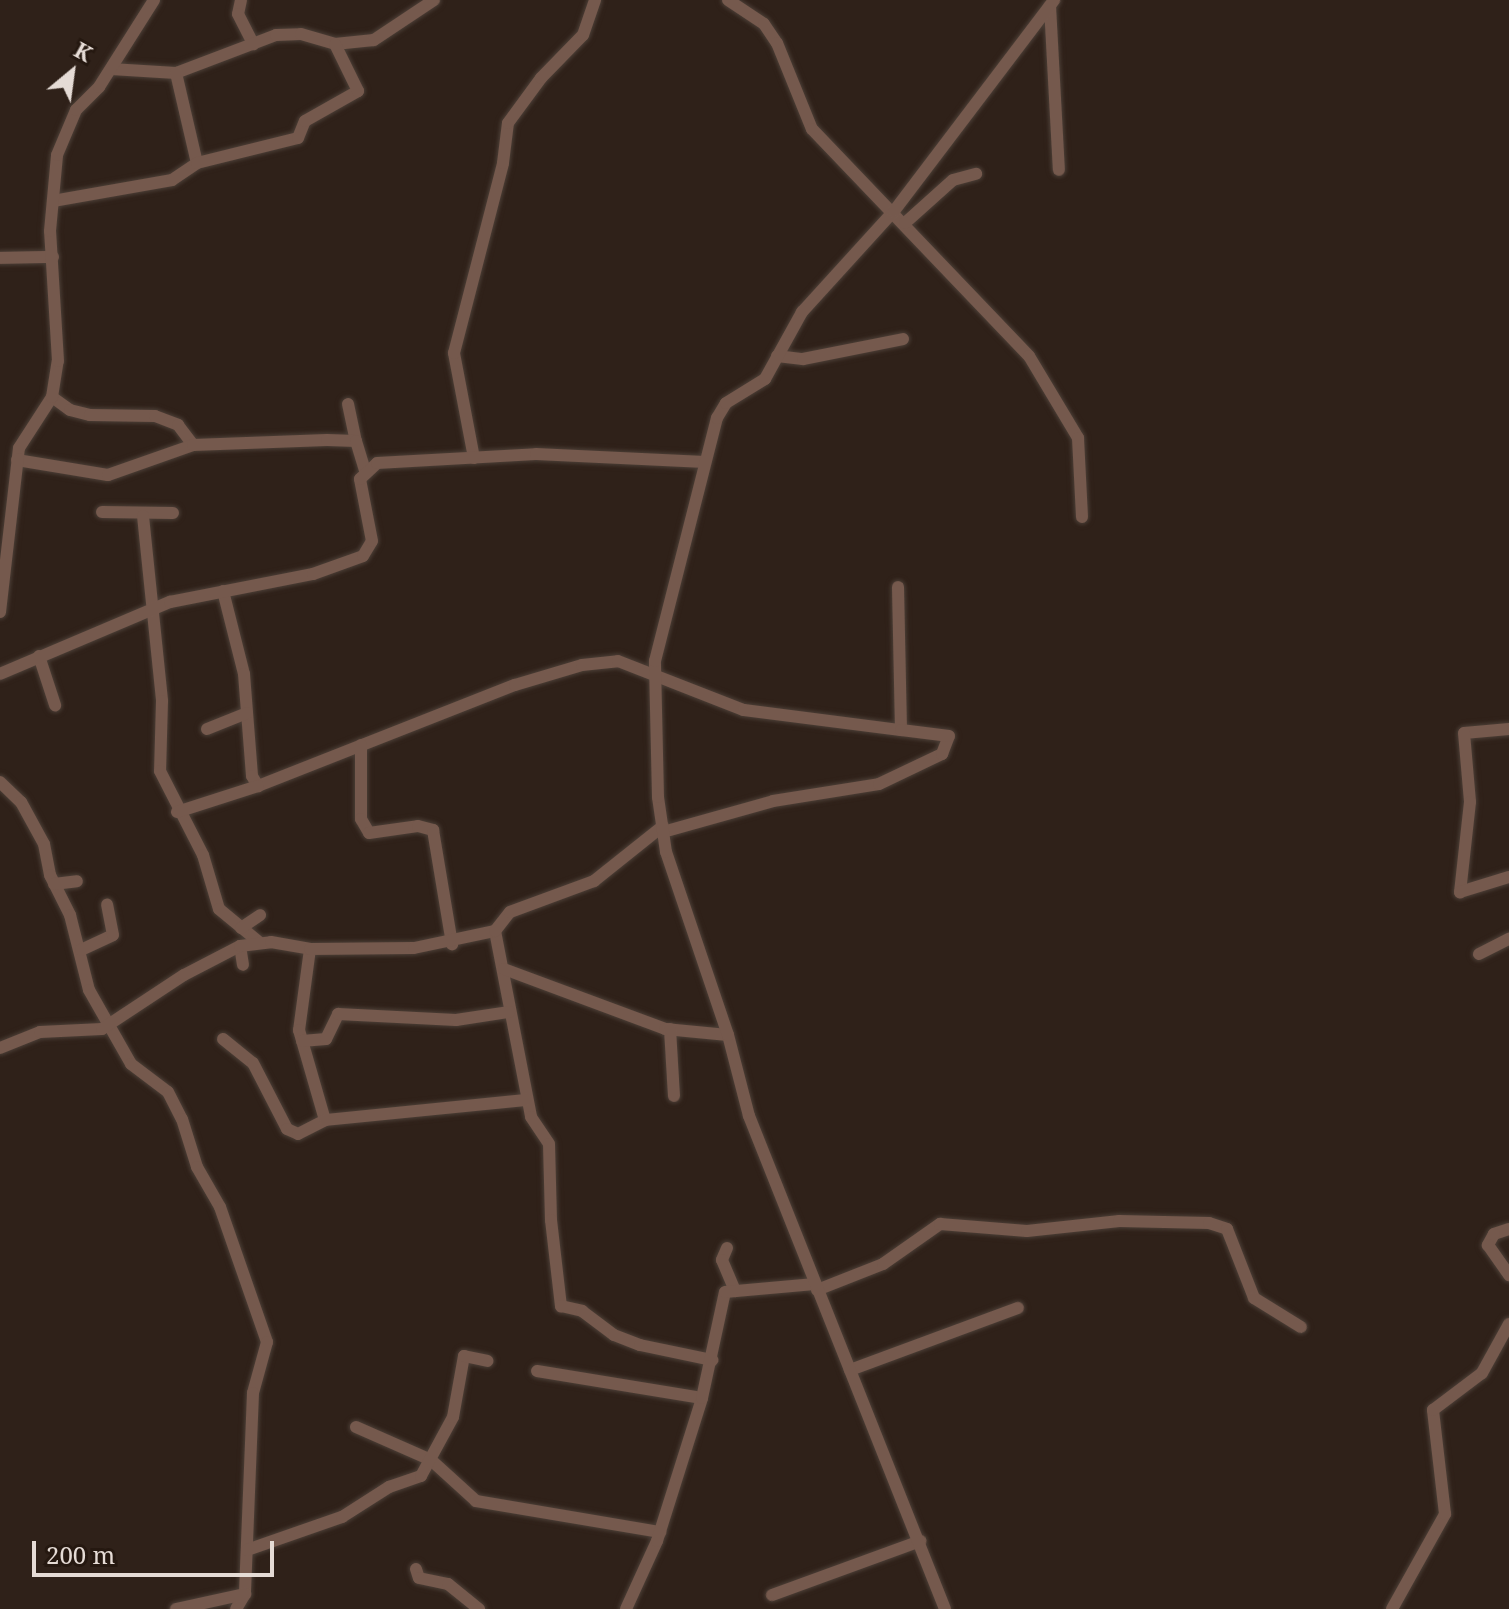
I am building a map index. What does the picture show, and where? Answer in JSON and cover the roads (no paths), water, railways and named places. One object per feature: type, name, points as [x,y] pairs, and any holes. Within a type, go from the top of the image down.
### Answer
[{"type":"street","points":[[0,612],[10,589],[17,460],[52,397],[58,361],[53,257],[57,155],[76,110],[111,69],[154,0]]},
{"type":"street","points":[[241,0],[238,14],[253,44]]},
{"type":"street","points":[[111,69],[176,73],[253,44],[301,34],[335,44],[374,40],[434,0]]},
{"type":"street","points":[[474,458],[454,353],[503,163],[508,123],[531,89],[583,35],[595,0]]},
{"type":"street","points":[[728,0],[764,24],[777,43],[812,129],[894,211],[1029,356],[1078,438],[1082,517]]},
{"type":"street","points":[[945,1609],[749,1116],[728,1035],[663,829],[655,675],[658,634],[705,462],[726,403],[765,379],[802,312],[894,211],[1052,3]]},
{"type":"street","points":[[1052,3],[1059,170]]},
{"type":"street","points":[[53,201],[172,180],[197,163],[298,138],[305,121],[358,91],[335,44]]},
{"type":"street","points":[[176,73],[197,163]]},
{"type":"street","points":[[905,223],[953,180],[976,174]]},
{"type":"street","points":[[0,258],[53,257]]},
{"type":"street","points":[[777,356],[803,359],[903,339]]},
{"type":"street","points":[[52,397],[70,410],[90,415],[155,416],[178,425],[193,445]]},
{"type":"street","points":[[348,404],[365,470]]},
{"type":"street","points":[[17,460],[108,475],[193,445],[356,441]]},
{"type":"street","points":[[0,674],[170,602],[313,574],[363,556],[372,541],[360,479],[365,470],[377,463],[536,454],[705,462]]},
{"type":"street","points":[[102,512],[143,516],[173,513]]},
{"type":"street","points":[[143,516],[150,612],[162,701],[160,771],[177,812],[203,855],[224,913],[259,942]]},
{"type":"street","points":[[898,587],[901,730]]},
{"type":"street","points":[[223,591],[244,674],[252,776],[258,786]]},
{"type":"street","points":[[39,656],[55,705]]},
{"type":"street","points":[[0,1048],[40,1032],[74,1033],[102,1029],[240,946],[259,942],[310,949],[452,944],[495,931],[510,912],[594,881],[663,829],[773,801],[879,784],[942,754],[949,736],[744,710],[618,661],[582,665],[515,685],[258,786],[177,812]]},
{"type":"street","points":[[207,729],[247,713]]},
{"type":"street","points":[[1509,729],[1464,733],[1470,802],[1460,892],[1509,877]]},
{"type":"street","points":[[361,745],[361,819],[369,833],[418,826],[433,830],[452,944]]},
{"type":"street","points":[[0,782],[37,828],[54,884],[81,950],[89,990],[131,1064],[168,1092],[182,1119],[197,1167],[220,1207],[267,1342],[253,1393],[245,1594],[236,1609]]},
{"type":"street","points":[[54,884],[77,881]]},
{"type":"street","points":[[224,913],[233,901]]},
{"type":"street","points":[[81,950],[113,935],[107,905]]},
{"type":"street","points":[[241,928],[260,915]]},
{"type":"street","points":[[495,931],[527,1100],[537,1130],[549,1144],[551,1220],[561,1306],[582,1311],[614,1335],[640,1345],[712,1360]]},
{"type":"street","points":[[1479,954],[1509,939]]},
{"type":"street","points":[[240,946],[243,965]]},
{"type":"street","points":[[310,949],[302,1041],[325,1120]]},
{"type":"street","points":[[504,969],[670,1029],[728,1035]]},
{"type":"street","points":[[302,1041],[326,1039],[338,1014],[456,1020],[509,1012]]},
{"type":"street","points":[[670,1029],[674,1096]]},
{"type":"street","points":[[223,1039],[253,1063],[287,1129],[298,1134],[325,1120],[527,1100]]},
{"type":"street","points":[[626,1609],[660,1532],[702,1398],[723,1297],[735,1291],[816,1287],[883,1264],[940,1224],[1027,1231],[1119,1221],[1209,1223],[1227,1229],[1254,1298],[1301,1327]]},
{"type":"street","points":[[1509,1229],[1494,1234],[1488,1245],[1509,1275]]},
{"type":"street","points":[[727,1248],[722,1260],[735,1291]]},
{"type":"street","points":[[850,1370],[1018,1308]]},
{"type":"street","points":[[1392,1609],[1445,1514],[1433,1410],[1482,1373],[1509,1324]]},
{"type":"street","points":[[247,1550],[342,1517],[389,1487],[421,1476],[453,1417],[464,1356],[487,1361]]},
{"type":"street","points":[[537,1371],[702,1398]]},
{"type":"street","points":[[356,1427],[431,1460],[476,1501],[660,1532]]},
{"type":"street","points":[[772,1595],[920,1541]]},
{"type":"street","points":[[416,1569],[419,1578],[448,1584],[479,1609]]},
{"type":"street","points":[[176,1609],[245,1594]]}]
